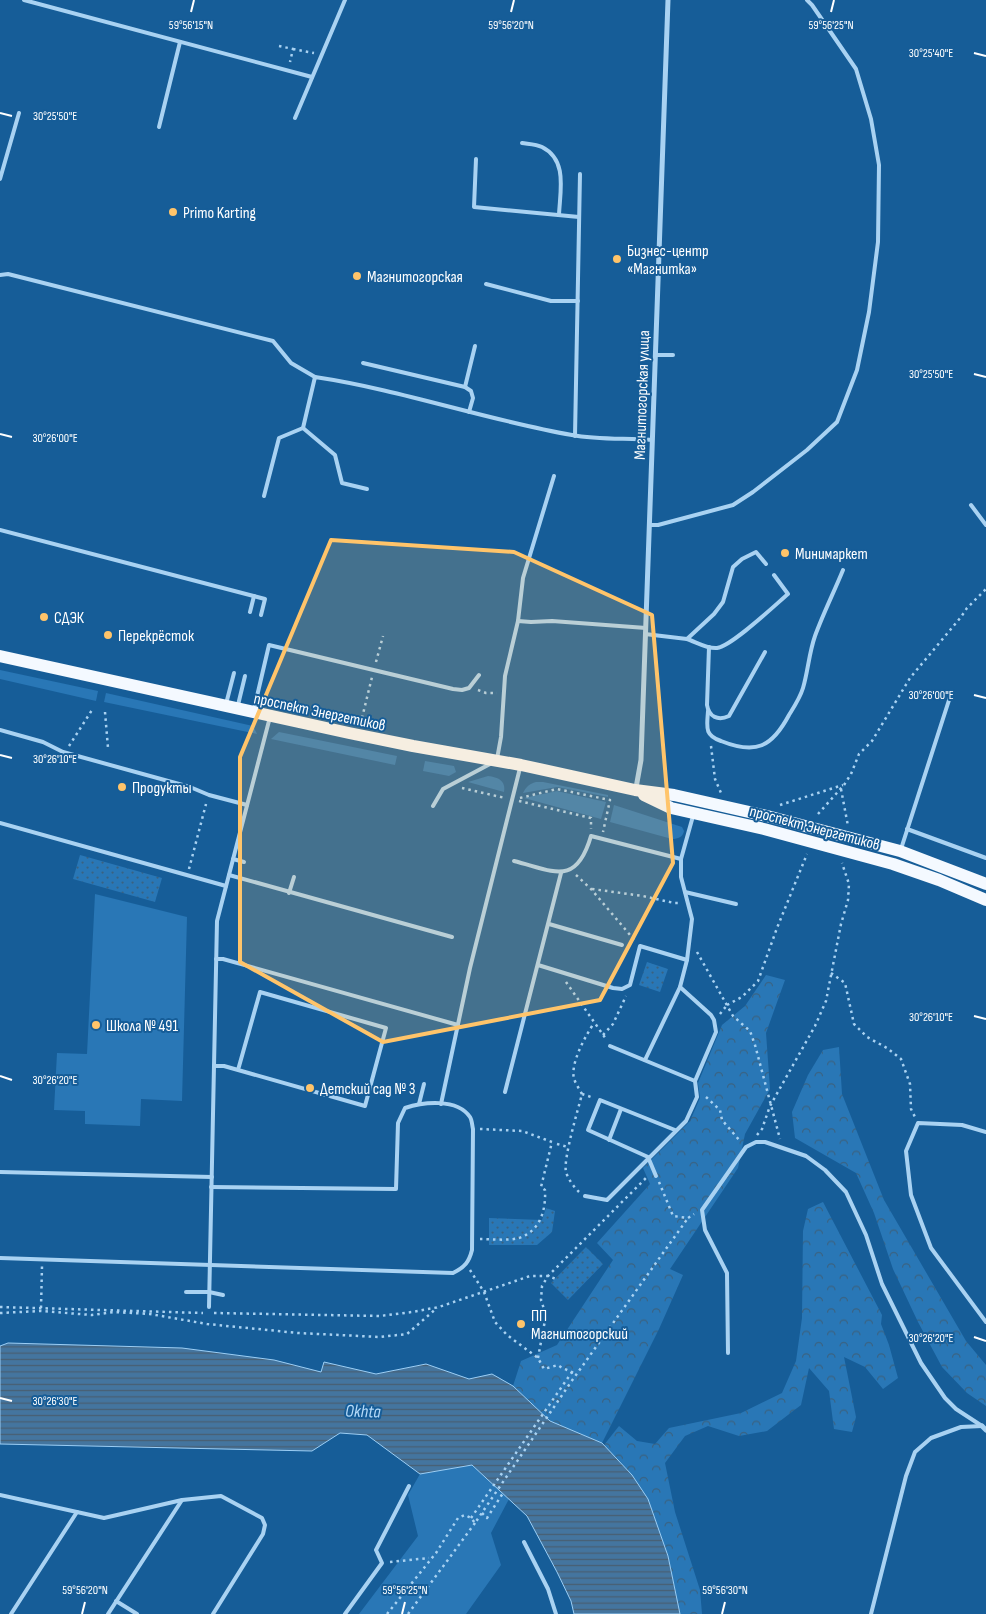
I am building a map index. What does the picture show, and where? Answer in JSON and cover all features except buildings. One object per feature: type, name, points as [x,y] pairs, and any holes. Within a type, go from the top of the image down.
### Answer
[{"type":"main road","name":"проспект Энергетиков","points":[[0,656],[270,717],[413,746],[497,760],[635,790],[674,795],[767,816],[900,851],[986,884]]},
{"type":"main road","name":"проспект Энергетиков","points":[[635,790],[671,808],[764,829],[893,864],[939,880],[986,900]]},
{"type":"street","name":"Магнитогорская улица","points":[[635,790],[642,760],[668,0]]},
{"type":"lane","points":[[24,0],[312,77]]},
{"type":"lane","points":[[295,118],[345,0]]},
{"type":"lane","points":[[650,525],[658,525],[733,505],[753,492],[807,450],[838,422],[857,370],[869,312],[878,242],[879,165],[871,119],[856,69],[807,0]]},
{"type":"lane","points":[[159,127],[180,42]]},
{"type":"lane","points":[[0,179],[19,113]]},
{"type":"lane","points":[[522,143],[540,146],[554,155],[561,170],[559,215]]},
{"type":"lane","points":[[476,159],[474,207],[579,217]]},
{"type":"lane","points":[[575,436],[580,174]]},
{"type":"lane","points":[[0,275],[8,274],[272,341],[291,363],[315,378],[352,383],[575,436],[652,440]]},
{"type":"lane","points":[[486,284],[551,301],[578,301]]},
{"type":"lane","points":[[465,387],[474,346]]},
{"type":"lane","points":[[655,355],[673,355]]},
{"type":"lane","points":[[362,362],[465,387],[471,391],[472,398],[469,412]]},
{"type":"lane","points":[[303,428],[315,378]]},
{"type":"lane","points":[[303,428],[335,454],[342,482],[367,489]]},
{"type":"lane","points":[[264,496],[279,438],[303,428]]},
{"type":"lane","points":[[433,806],[443,789],[497,760],[501,737],[505,676],[518,621],[524,578],[554,476]]},
{"type":"lane","points":[[971,505],[986,525]]},
{"type":"lane","points":[[0,530],[265,599],[261,615]]},
{"type":"lane","points":[[688,639],[714,614],[722,602],[733,567],[742,559],[756,552],[766,564]]},
{"type":"lane","points":[[709,647],[706,705],[708,711],[707,731],[711,737],[736,747],[751,748],[760,746],[774,738],[783,726],[799,696],[815,637],[843,570]]},
{"type":"lane","points":[[518,621],[552,621],[646,631],[688,639],[717,648],[730,642],[788,594],[774,575]]},
{"type":"lane","points":[[250,612],[254,596]]},
{"type":"lane","points":[[253,713],[269,645],[453,689],[462,690],[469,688],[478,674]]},
{"type":"lane","points":[[708,711],[716,718],[729,716],[765,652]]},
{"type":"lane","points":[[231,708],[234,673]]},
{"type":"lane","points":[[231,708],[246,676]]},
{"type":"lane","points":[[900,851],[950,697]]},
{"type":"lane","points":[[209,1307],[217,921],[270,717]]},
{"type":"lane","points":[[0,730],[43,742],[63,752],[190,787],[209,795],[247,805]]},
{"type":"lane","points":[[441,1104],[470,968],[521,765]]},
{"type":"lane","points":[[645,1060],[680,987],[687,960],[692,918],[681,877],[680,859],[694,814]]},
{"type":"lane","points":[[0,823],[226,886]]},
{"type":"lane","points":[[907,829],[986,858]]},
{"type":"lane","points":[[514,861],[561,873],[577,866],[586,853],[591,836],[680,859]]},
{"type":"lane","points":[[233,859],[244,862]]},
{"type":"lane","points":[[505,1092],[561,873]]},
{"type":"lane","points":[[229,875],[452,937]]},
{"type":"lane","points":[[289,893],[294,877]]},
{"type":"lane","points":[[685,892],[736,904]]},
{"type":"lane","points":[[549,924],[622,945]]},
{"type":"lane","points":[[538,964],[613,988],[622,989],[630,985],[640,946],[687,960]]},
{"type":"lane","points":[[216,958],[458,1025]]},
{"type":"lane","points":[[585,1196],[607,1200],[686,1121],[697,1097],[694,1081],[716,1032],[711,1014],[680,987]]},
{"type":"lane","points":[[214,1066],[224,1066],[238,1070],[365,1106],[386,1028],[260,992],[238,1070]]},
{"type":"lane","points":[[610,1046],[694,1081]]},
{"type":"lane","points":[[419,1104],[424,1084]]},
{"type":"lane","points":[[656,1176],[648,1157],[588,1130],[600,1100],[675,1130]]},
{"type":"lane","points":[[0,1258],[453,1273],[466,1266],[470,1259],[474,1129],[470,1118],[463,1110],[453,1106],[419,1104],[405,1108],[398,1123],[396,1189],[211,1187]]},
{"type":"lane","points":[[609,1140],[621,1109]]},
{"type":"lane","points":[[986,1132],[962,1125],[918,1123],[906,1151],[911,1195],[931,1248],[986,1322]]},
{"type":"lane","points":[[728,1353],[727,1273],[705,1230],[702,1210],[746,1147],[756,1142],[765,1142],[806,1156],[826,1170],[846,1192],[866,1235],[882,1284],[921,1363],[944,1398],[956,1410],[984,1428]]},
{"type":"lane","points":[[0,1172],[212,1177]]},
{"type":"lane","points":[[186,1292],[209,1292],[223,1295]]},
{"type":"lane","points":[[871,1614],[906,1476],[915,1452],[931,1438],[961,1427],[984,1428]]},
{"type":"lane","points":[[345,1614],[382,1563],[376,1550],[409,1486]]},
{"type":"lane","points":[[0,1496],[104,1518],[182,1500],[222,1496],[262,1518],[265,1525],[263,1534],[212,1614]]},
{"type":"lane","points":[[108,1614],[182,1500]]},
{"type":"lane","points":[[11,1614],[78,1512]]},
{"type":"lane","points":[[524,1542],[548,1589],[556,1614]]},
{"type":"lane","points":[[116,1601],[137,1614]]},
{"type":"path","points":[[278,46],[321,55]]},
{"type":"path","points":[[288,70],[293,49]]},
{"type":"path","points":[[818,814],[842,789],[851,774],[859,754],[872,741],[910,678],[967,608],[986,589]]},
{"type":"path","points":[[469,688],[486,693],[503,692]]},
{"type":"path","points":[[69,746],[92,710]]},
{"type":"path","points":[[105,712],[108,748]]},
{"type":"path","points":[[711,737],[713,767],[721,793]]},
{"type":"path","points":[[451,785],[591,818],[591,836]]},
{"type":"path","points":[[780,805],[844,785]]},
{"type":"path","points":[[513,800],[557,789],[610,800],[601,838]]},
{"type":"path","points":[[842,789],[848,823]]},
{"type":"path","points":[[187,875],[206,804]]},
{"type":"path","points":[[727,1005],[742,997],[758,981],[777,928],[808,853]]},
{"type":"path","points":[[696,1091],[720,1110],[722,1120],[728,1129],[746,1147],[762,1130],[770,1106],[815,1026],[826,1001],[841,924],[848,900],[849,884],[842,863]]},
{"type":"path","points":[[570,869],[591,889],[640,946]]},
{"type":"path","points":[[591,889],[643,896],[674,903],[689,902]]},
{"type":"path","points":[[690,940],[733,1016],[750,1031],[782,1147]]},
{"type":"path","points":[[558,970],[610,1046]]},
{"type":"path","points":[[831,973],[845,983],[854,1024],[867,1037],[887,1048],[901,1059],[910,1084],[911,1109],[918,1123]]},
{"type":"path","points":[[603,1035],[613,1024],[630,985]]},
{"type":"path","points":[[585,1196],[575,1188],[566,1171],[568,1147],[582,1094],[574,1078],[576,1060],[584,1038],[594,1023]]},
{"type":"path","points":[[582,1094],[600,1100]]},
{"type":"path","points":[[472,1239],[518,1238],[535,1230],[542,1217],[545,1204],[544,1190],[541,1187],[552,1142],[522,1131],[502,1128],[474,1129]]},
{"type":"path","points":[[557,1144],[568,1147]]},
{"type":"path","points":[[538,1358],[546,1315],[541,1300],[542,1286],[548,1276],[654,1170]]},
{"type":"path","points":[[663,1191],[673,1216],[688,1218]]},
{"type":"path","points":[[408,1614],[475,1523],[571,1382],[688,1218],[702,1210]]},
{"type":"path","points":[[41,1310],[42,1259]]},
{"type":"path","points":[[466,1266],[472,1272],[484,1292],[495,1322],[507,1335],[538,1358],[544,1369],[555,1365],[576,1375]]},
{"type":"path","points":[[0,1314],[41,1310],[380,1316],[439,1307],[530,1276],[548,1276],[556,1279]]},
{"type":"path","points":[[0,1307],[92,1315],[114,1312],[150,1314],[207,1324],[380,1337],[407,1334],[439,1307]]},
{"type":"path","points":[[471,1518],[572,1372]]},
{"type":"path","points":[[482,1512],[487,1518],[503,1493]]},
{"type":"path","points":[[387,1614],[436,1553],[458,1518],[465,1515],[475,1523]]},
{"type":"path","points":[[382,1563],[431,1558]]},
{"type":"highlighted area","points":[[331,540],[514,552],[652,615],[673,863],[600,1000],[383,1042],[240,962],[240,757]]},
{"type":"green space","points":[[0,670],[98,691],[96,701],[0,679]]},
{"type":"green space","points":[[106,693],[253,726],[257,734],[104,702]]},
{"type":"green space","points":[[279,732],[397,756],[395,765],[271,739]]},
{"type":"green space","points":[[425,761],[454,766],[456,772],[449,776],[423,771]]},
{"type":"green space","points":[[488,776],[495,777],[502,782],[504,792],[468,782]]},
{"type":"green space","points":[[536,782],[608,795],[608,797],[557,787],[523,793],[528,786]]},
{"type":"green space","points":[[557,791],[606,802],[601,819],[524,798]]},
{"type":"green space","points":[[614,805],[682,827],[683,835],[672,839],[610,822]]},
{"type":"green space","points":[[80,855],[162,878],[155,902],[73,879]]},
{"type":"green space","points":[[95,894],[187,917],[182,1101],[141,1099],[140,1126],[85,1124],[85,1111],[54,1110],[57,1053],[87,1054]]},
{"type":"green space","points":[[647,962],[668,969],[660,992],[639,985]]},
{"type":"green space","points":[[766,975],[785,980],[766,1033],[770,1089],[745,1134],[738,1168],[670,1269],[683,1275],[659,1329],[602,1443],[550,1421],[513,1386],[521,1361],[557,1345],[613,1260],[597,1243],[650,1184],[643,1168],[690,1121],[700,1098],[698,1083],[722,1025],[745,1006]]},
{"type":"green space","points":[[839,1047],[842,1094],[884,1200],[966,1341],[986,1365],[986,1406],[967,1393],[942,1367],[893,1269],[874,1213],[856,1173],[795,1138],[792,1112],[808,1075],[823,1050]]},
{"type":"green space","points":[[823,1202],[882,1315],[881,1324],[898,1378],[883,1389],[865,1367],[844,1357],[856,1417],[852,1432],[834,1429],[829,1391],[809,1368],[801,1405],[767,1431],[739,1436],[708,1426],[685,1436],[665,1463],[675,1512],[700,1590],[702,1614],[680,1614],[668,1556],[604,1445],[619,1426],[637,1441],[655,1444],[669,1428],[741,1413],[782,1393],[796,1361],[802,1318],[803,1231],[808,1209]]},
{"type":"green space","points":[[546,1208],[555,1211],[552,1232],[537,1245],[489,1245],[489,1218],[542,1220]]},
{"type":"green space","points":[[586,1247],[603,1264],[568,1300],[551,1283]]},
{"type":"green space","points":[[472,1465],[509,1499],[491,1533],[501,1565],[466,1614],[359,1614],[418,1536],[408,1495],[420,1474]]},
{"type":"water","name":"Okhta","points":[[8,1343],[182,1348],[274,1360],[321,1372],[324,1362],[376,1374],[426,1364],[469,1379],[492,1374],[513,1386],[550,1421],[602,1443],[632,1475],[648,1499],[668,1556],[680,1614],[574,1614],[571,1601],[527,1516],[472,1465],[420,1474],[367,1435],[340,1433],[312,1451],[0,1444],[0,1346]]},
{"type":"place","name":"Primo Karting","points":[[173,212]]},
{"type":"place","name":"Бизнес-центр «Магнитка»","points":[[617,259]]},
{"type":"place","name":"Магнитогорская","points":[[357,276]]},
{"type":"place","name":"Минимаркет","points":[[785,553]]},
{"type":"place","name":"СДЭК","points":[[44,617]]},
{"type":"place","name":"Перекрёсток","points":[[108,635]]},
{"type":"place","name":"Продукты","points":[[122,787]]},
{"type":"place","name":"Школа № 491","points":[[96,1025]]},
{"type":"place","name":"Детский сад № 3","points":[[310,1088]]},
{"type":"place","name":"ПП Магнитогорский","points":[[521,1324]]}]
